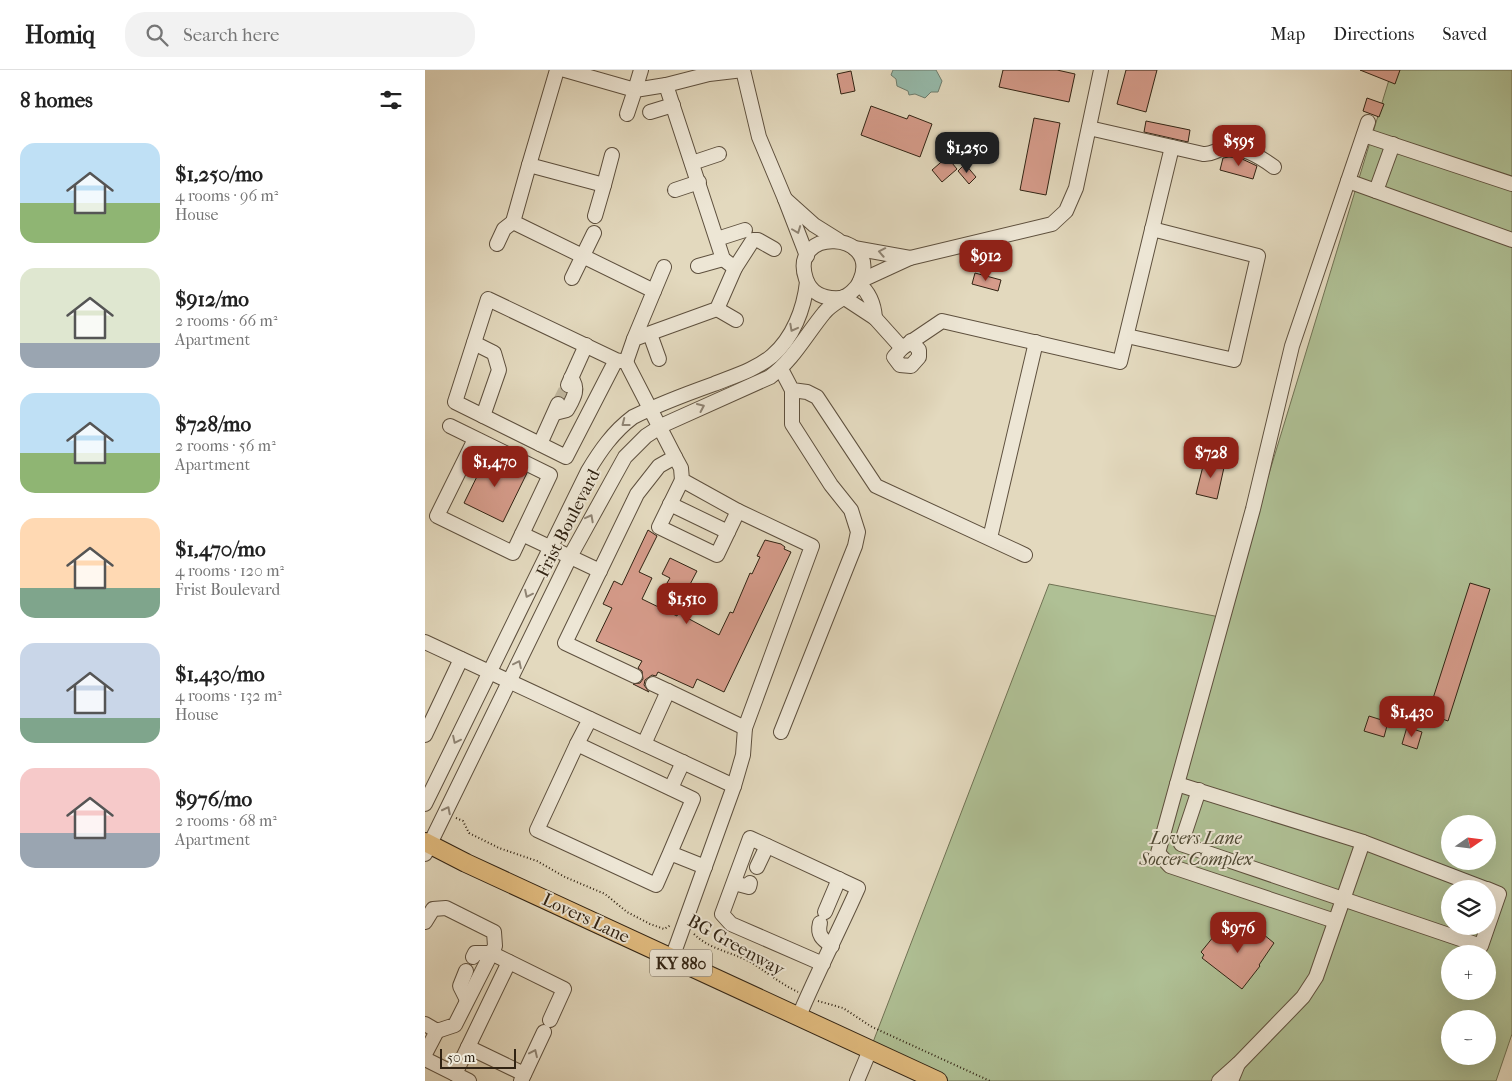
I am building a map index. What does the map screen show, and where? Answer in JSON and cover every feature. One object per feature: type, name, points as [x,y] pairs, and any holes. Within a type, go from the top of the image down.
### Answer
[{"type":"main road","name":"Lovers Lane","points":[[427,847],[938,1081]]},
{"type":"street","points":[[497,244],[504,229],[513,222],[557,70]]},
{"type":"street","points":[[565,70],[635,90],[666,85],[709,74],[743,70],[759,137],[807,256],[820,243],[838,240]]},
{"type":"street","points":[[627,114],[641,70]]},
{"type":"street","points":[[785,198],[813,225],[854,248],[910,258],[1052,224],[1066,212],[1076,188],[1101,70]]},
{"type":"street","points":[[666,85],[723,259],[735,268]]},
{"type":"street","points":[[650,112],[673,105]]},
{"type":"street","points":[[1089,128],[1210,155],[1219,150],[1231,148],[1257,155],[1274,167]]},
{"type":"street","points":[[1335,921],[1170,866],[1158,853],[1253,509],[1292,346],[1366,128],[1393,144],[1512,184]]},
{"type":"street","points":[[1376,191],[1393,144]]},
{"type":"street","points":[[807,282],[817,294],[824,297],[842,297],[875,318],[907,345],[942,321],[1120,362],[1172,147]]},
{"type":"street","points":[[692,163],[719,154]]},
{"type":"street","points":[[595,216],[612,155]]},
{"type":"street","points":[[529,165],[604,185]]},
{"type":"street","points":[[1348,181],[1512,240]]},
{"type":"street","points":[[675,190],[699,182]]},
{"type":"street","points":[[513,222],[654,291]]},
{"type":"street","points":[[1127,336],[1234,360],[1258,256],[1152,229]]},
{"type":"street","points":[[717,239],[745,230]]},
{"type":"street","points":[[572,278],[594,233]]},
{"type":"street","points":[[634,339],[717,309],[735,268],[753,240],[758,240],[774,249]]},
{"type":"street","points":[[854,248],[863,264],[860,283],[871,299],[875,318]]},
{"type":"street","name":"Frist Boulevard","points":[[425,804],[598,454],[619,427],[649,409],[743,373],[772,356],[783,344],[793,328],[803,305],[807,282],[805,264],[807,256]]},
{"type":"street","name":"Frist Boulevard","points":[[427,847],[446,813],[570,557],[625,457],[659,427],[770,376],[781,369],[829,306],[855,289],[860,283],[910,258]]},
{"type":"street","points":[[698,266],[723,259]]},
{"type":"street","points":[[664,267],[634,339],[621,361],[566,456],[455,402],[489,299],[621,361],[681,468],[682,480],[659,527],[717,555],[738,511]]},
{"type":"street","points":[[717,309],[735,320]]},
{"type":"street","points":[[650,334],[659,359]]},
{"type":"street","points":[[989,538],[1036,342]]},
{"type":"street","points":[[474,343],[494,353],[499,370],[483,416]]},
{"type":"street","points":[[540,444],[557,408],[567,410],[576,392],[575,383],[569,381],[586,345]]},
{"type":"street","points":[[781,369],[792,390],[792,424],[831,485],[851,510],[858,532],[855,546],[781,732]]},
{"type":"street","points":[[792,390],[807,392],[817,398],[876,486],[1025,555]]},
{"type":"street","points":[[450,426],[550,475]]},
{"type":"street","points":[[475,439],[437,516],[513,553],[559,453]]},
{"type":"street","points":[[635,676],[565,643],[637,494],[659,466],[675,458]]},
{"type":"street","points":[[672,958],[734,786],[743,755],[745,728],[812,546],[738,511],[682,480]]},
{"type":"street","points":[[670,504],[728,532]]},
{"type":"street","points":[[522,534],[600,571]]},
{"type":"street","points":[[425,642],[734,786]]},
{"type":"street","points":[[425,735],[461,659]]},
{"type":"street","points":[[653,684],[745,728]]},
{"type":"street","points":[[644,744],[668,691]]},
{"type":"street","points":[[577,744],[693,799],[655,885],[537,830],[577,744],[591,719]]},
{"type":"street","points":[[671,788],[683,762]]},
{"type":"street","points":[[1177,784],[1363,842],[1463,880]]},
{"type":"street","points":[[1199,790],[1181,844],[1441,933]]},
{"type":"street","points":[[799,1016],[807,996],[823,964],[832,946],[858,888],[750,838],[722,914],[731,924],[823,964]]},
{"type":"street","points":[[1219,1081],[1303,997],[1316,977],[1363,842]]},
{"type":"street","points":[[757,867],[767,846]]},
{"type":"street","points":[[670,853],[705,867]]},
{"type":"street","points":[[832,946],[818,932],[839,879]]},
{"type":"street","points":[[734,883],[749,886],[750,883]]},
{"type":"street","points":[[425,922],[433,909],[446,908],[494,932],[495,946],[455,1025],[431,1027],[425,1054]]},
{"type":"street","points":[[1448,935],[1481,946],[1485,935]]},
{"type":"street","points":[[468,1047],[522,1078],[564,989],[491,953],[475,953],[473,957]]},
{"type":"street","points":[[455,1074],[509,962]]},
{"type":"street","points":[[466,971],[460,986],[467,1000]]},
{"type":"street","points":[[857,1081],[870,1050]]},
{"type":"street","points":[[425,1059],[469,1081]]},
{"type":"street","points":[[1231,1081],[1238,1064]]},
{"type":"path","name":"BG Greenway","points":[[446,813],[463,821],[469,833],[499,848],[537,861],[565,877],[605,894],[627,912],[650,924],[664,929],[673,924],[693,933],[703,943],[751,963],[785,986],[807,996],[843,1008],[872,1027],[990,1081]]},
{"type":"green space","name":"Lovers Lane Soccer Complex","points":[[1392,70],[1512,70],[1512,1034],[1496,1081],[938,1081],[870,1050],[1049,584],[1225,618]]},
{"type":"shaded area","points":[[893,70],[936,70],[942,81],[938,92],[931,92],[925,98],[915,94],[909,95],[908,91],[897,86],[896,79],[891,75]]},
{"type":"building","points":[[1003,70],[1057,70],[1075,74],[1069,102],[999,87]]},
{"type":"building","points":[[1126,70],[1157,70],[1146,112],[1117,104]]},
{"type":"building","points":[[1360,70],[1400,70],[1395,84]]},
{"type":"building","points":[[851,71],[855,91],[841,94],[837,74]]},
{"type":"building","points":[[1367,98],[1384,104],[1379,117],[1363,111]]},
{"type":"building","points":[[871,106],[907,119],[909,115],[932,124],[920,157],[861,135]]},
{"type":"building","points":[[1034,118],[1060,123],[1046,195],[1020,190]]},
{"type":"building","points":[[1146,121],[1190,130],[1188,142],[1144,132]]},
{"type":"building","points":[[947,157],[957,169],[942,182],[932,170]]},
{"type":"building","points":[[1223,158],[1240,158],[1257,166],[1253,179],[1220,170]]},
{"type":"building","points":[[965,164],[976,177],[969,184],[958,171]]},
{"type":"building","points":[[975,273],[1001,280],[998,291],[972,284]]},
{"type":"building","points":[[488,454],[527,473],[503,522],[464,503]]},
{"type":"building","points":[[1205,458],[1225,463],[1217,499],[1196,494]]},
{"type":"building","points":[[648,530],[657,536],[639,572],[652,578],[642,599],[677,616],[678,613],[719,635],[730,612],[733,613],[750,573],[752,574],[760,557],[757,556],[765,540],[781,544],[785,547],[784,549],[791,552],[724,692],[697,679],[693,688],[658,672],[656,676],[652,675],[645,680],[644,685],[649,692],[633,684],[640,683],[643,679],[642,671],[638,668],[642,661],[596,641],[612,608],[603,604],[614,581],[622,585]]},
{"type":"building","points":[[670,558],[697,571],[686,592],[667,583],[670,578],[662,574]]},
{"type":"building","points":[[1470,583],[1490,589],[1448,721],[1428,714]]},
{"type":"building","points":[[1369,716],[1388,722],[1384,737],[1364,731]]},
{"type":"building","points":[[1407,727],[1422,732],[1417,749],[1402,744]]},
{"type":"building","points":[[1247,921],[1274,943],[1260,966],[1242,989],[1202,958],[1204,955],[1201,952],[1214,936],[1220,941],[1224,936],[1228,939],[1242,922],[1245,924]]},
{"type":"tunnel","points":[[559,403],[568,385]]}]
